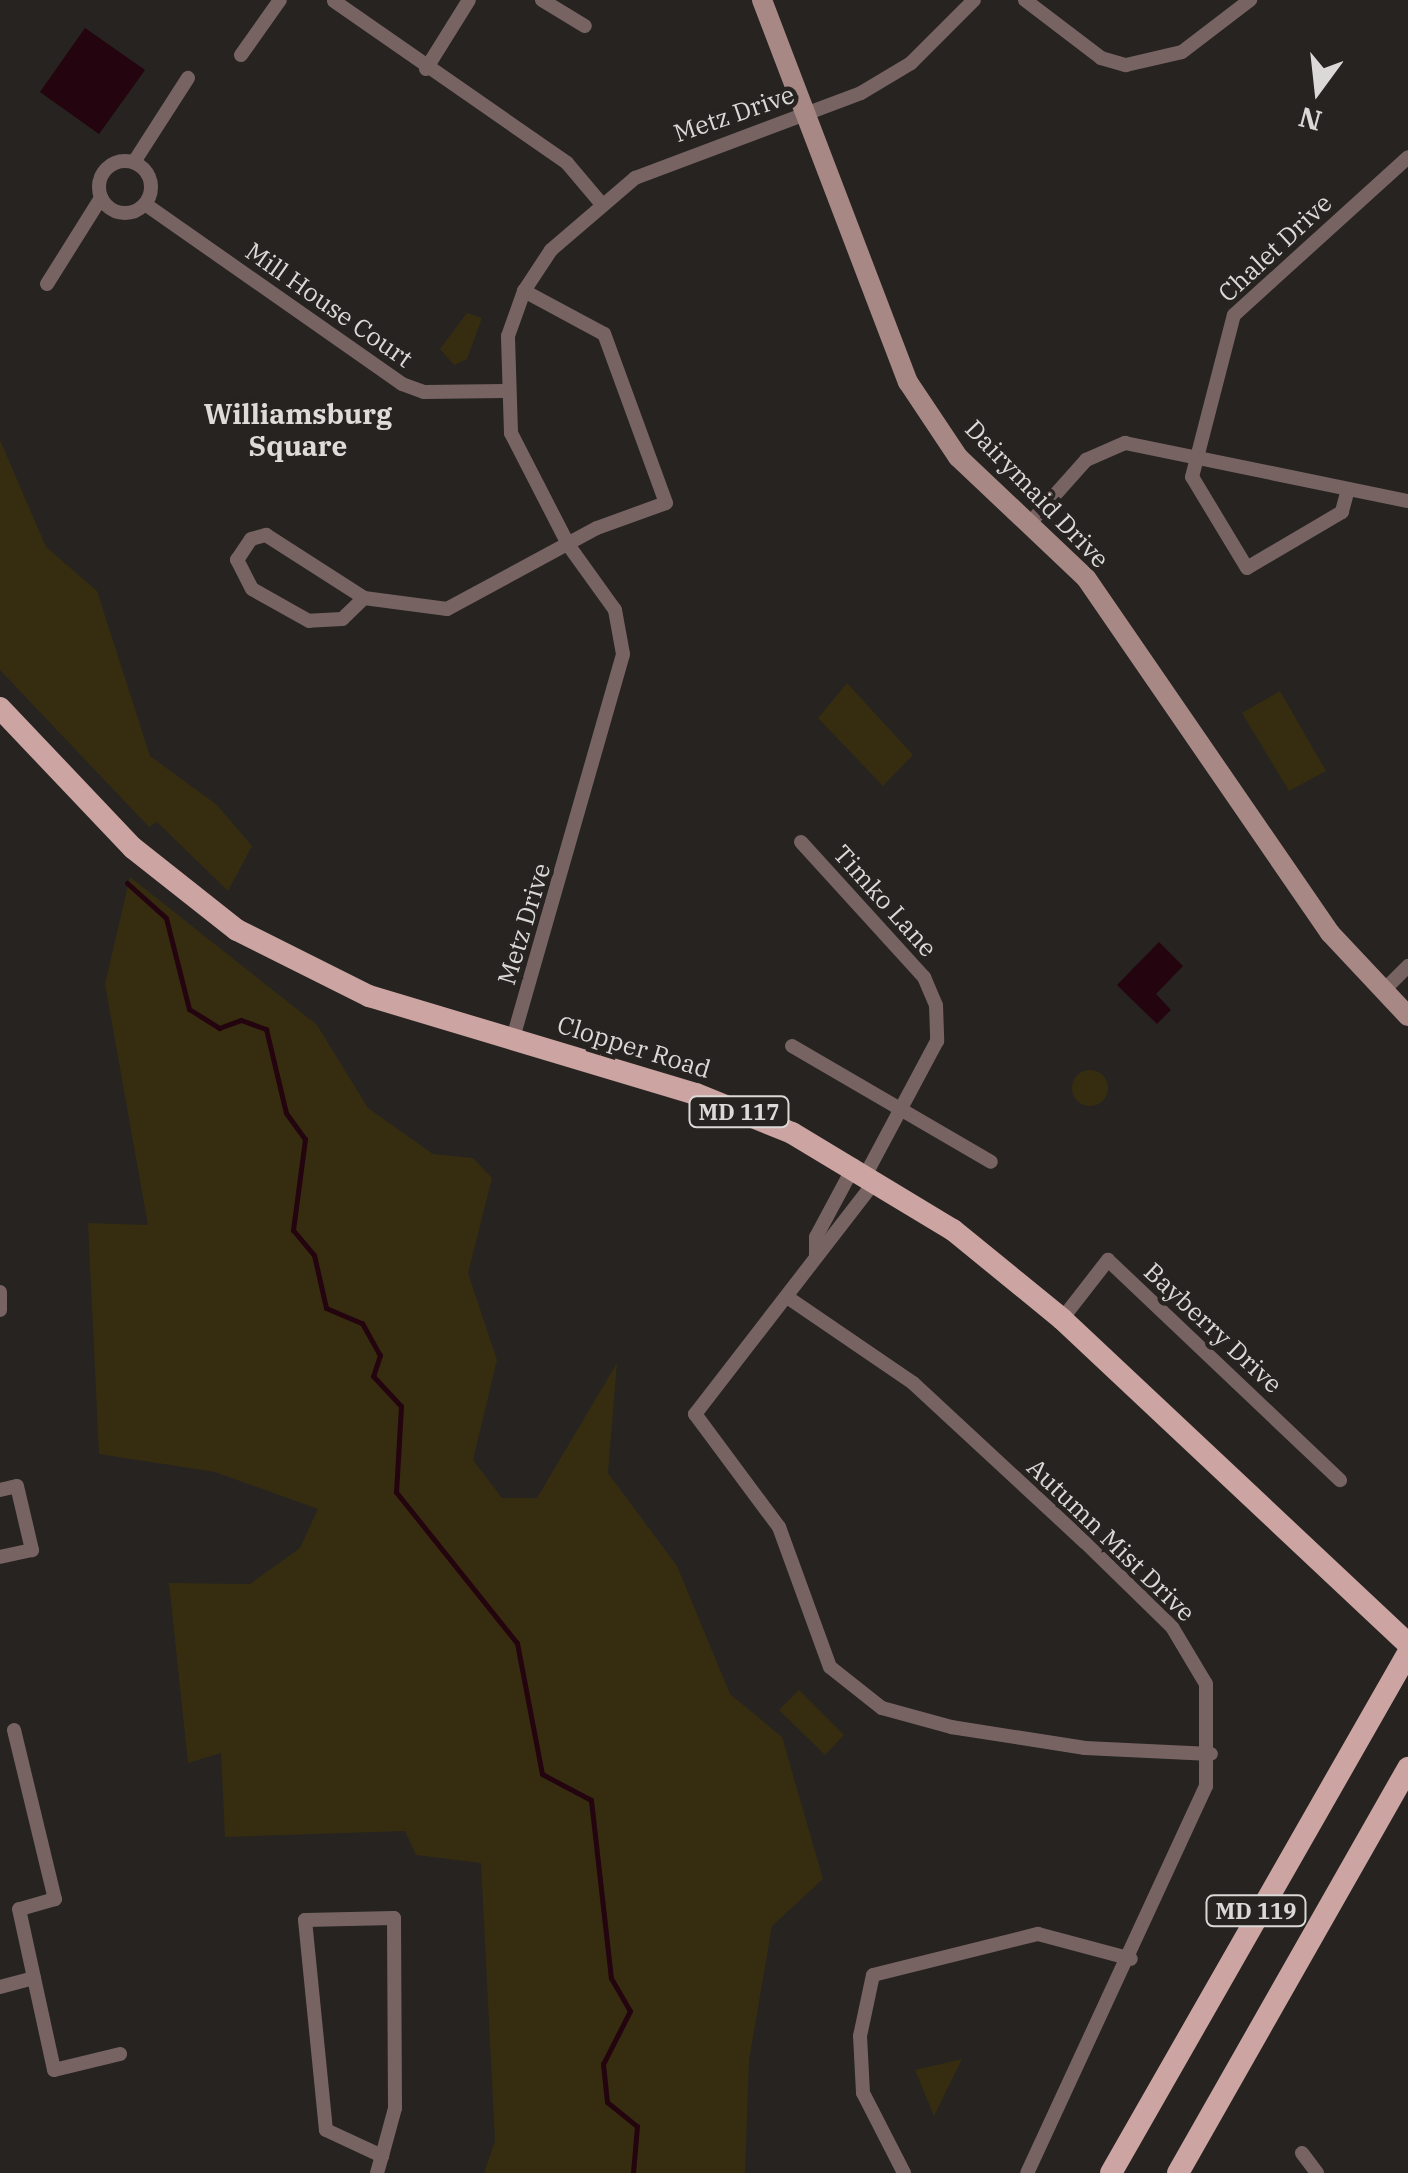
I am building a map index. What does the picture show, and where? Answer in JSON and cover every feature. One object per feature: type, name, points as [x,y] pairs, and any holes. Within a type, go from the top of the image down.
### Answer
[{"type":"main road","name":"Clopper Road","points":[[0,708],[133,848],[237,930],[369,996],[696,1094],[865,1173],[1062,1319],[1408,1644]]},
{"type":"main road","name":"MD 119","points":[[1111,2173],[1408,1654]]},
{"type":"main road","name":"MD 119","points":[[1178,2173],[1408,1768]]},
{"type":"street","points":[[242,55],[280,0]]},
{"type":"street","points":[[325,0],[337,1],[426,70],[567,163],[600,202]]},
{"type":"street","points":[[426,70],[468,0]]},
{"type":"street","points":[[542,0],[585,26]]},
{"type":"street","name":"Dairymaid Drive","points":[[762,0],[908,382],[958,457],[1086,578],[1330,933],[1408,1016]]},
{"type":"street","name":"Metz Drive","points":[[512,1038],[623,654],[615,610],[569,546],[521,461],[504,390],[524,290],[600,202],[670,160],[804,112],[912,63],[974,0]]},
{"type":"street","points":[[1025,0],[1101,58],[1126,66],[1182,52],[1250,0]]},
{"type":"street","points":[[47,284],[102,198],[105,169],[134,162],[188,78]]},
{"type":"street","name":"Chalet Drive","points":[[1196,453],[1234,316],[1408,157]]},
{"type":"street","points":[[134,162],[152,185],[145,204]]},
{"type":"street","name":"Mill House Court","points":[[102,198],[116,212],[145,204],[402,384],[504,390]]},
{"type":"street","points":[[364,598],[342,618],[309,621],[252,588],[237,560],[251,539],[278,538],[364,598],[447,609],[569,546],[666,503],[604,334],[524,290]]},
{"type":"street","points":[[1029,524],[1105,447],[1196,453],[1408,501]]},
{"type":"street","points":[[1196,453],[1192,476],[1247,568],[1342,512],[1348,489]]},
{"type":"street","name":"Timko Lane","points":[[801,842],[924,977],[936,1006],[937,1041],[865,1173]]},
{"type":"street","points":[[1382,992],[1408,966]]},
{"type":"street","points":[[792,1046],[904,1106],[990,1162]]},
{"type":"street","points":[[816,1257],[816,1236],[865,1173]]},
{"type":"street","points":[[865,1173],[832,1248],[816,1257],[790,1299],[695,1414],[779,1527],[837,1676],[882,1708],[951,1727],[1085,1748],[1210,1754]]},
{"type":"street","name":"Bayberry Drive","points":[[1062,1319],[1108,1260],[1340,1480]]},
{"type":"street","points":[[0,1292],[0,1310]]},
{"type":"street","name":"Autumn Mist Drive","points":[[790,1299],[914,1383],[1172,1626],[1206,1684],[1210,1754],[1206,1786],[1131,1959],[1027,2173]]},
{"type":"street","points":[[0,1490],[17,1486],[32,1550],[0,1557]]},
{"type":"street","points":[[14,1730],[56,1899],[19,1909],[54,2070],[120,2054]]},
{"type":"street","points":[[377,2173],[382,2156],[394,2108],[394,1918],[305,1920],[326,2130],[382,2156]]},
{"type":"street","points":[[904,2173],[863,2093],[860,2036],[873,1975],[1038,1934],[1131,1959]]},
{"type":"street","points":[[0,1986],[34,1978]]},
{"type":"street","points":[[1302,2153],[1317,2173]]},
{"type":"shaded area","points":[[85,28],[145,70],[99,134],[40,92]]},
{"type":"shaded area","points":[[467,313],[482,318],[467,359],[454,365],[440,349]]},
{"type":"shaded area","points":[[0,440],[46,547],[97,591],[150,756],[217,805],[252,846],[228,891],[157,822],[149,827],[0,670]]},
{"type":"shaded area","points":[[847,683],[913,755],[883,786],[818,718]]},
{"type":"shaded area","points":[[1280,691],[1326,771],[1289,791],[1242,713]]},
{"type":"shaded area","points":[[130,877],[317,1025],[368,1108],[433,1154],[473,1158],[492,1178],[468,1273],[497,1360],[473,1460],[502,1498],[537,1498],[617,1363],[608,1473],[677,1566],[730,1694],[782,1737],[823,1879],[772,1926],[749,2060],[745,2173],[484,2173],[495,2141],[481,1863],[416,1855],[405,1831],[225,1837],[221,1753],[188,1763],[169,1583],[250,1584],[300,1548],[318,1509],[215,1472],[99,1454],[88,1223],[148,1225],[105,984]]},
{"type":"shaded area","points":[[1159,942],[1183,966],[1156,994],[1171,1010],[1157,1024],[1117,985]]},
{"type":"shaded area","points":[[1090,1070],[1103,1075],[1108,1088],[1103,1101],[1090,1106],[1077,1101],[1072,1088],[1077,1075]]},
{"type":"shaded area","points":[[799,1690],[844,1735],[825,1755],[779,1710]]},
{"type":"shaded area","points":[[962,2059],[934,2116],[915,2070]]},
{"type":"waterway","points":[[127,883],[166,918],[189,1009],[219,1028],[241,1020],[266,1029],[286,1113],[305,1139],[293,1230],[314,1255],[326,1308],[362,1323],[380,1355],[373,1376],[401,1406],[396,1492],[517,1643],[542,1774],[591,1800],[611,1978],[630,2011],[603,2064],[607,2102],[637,2126],[633,2173]]},
{"type":"district","name":"Williamsburg Square","points":[[298,430]]}]
